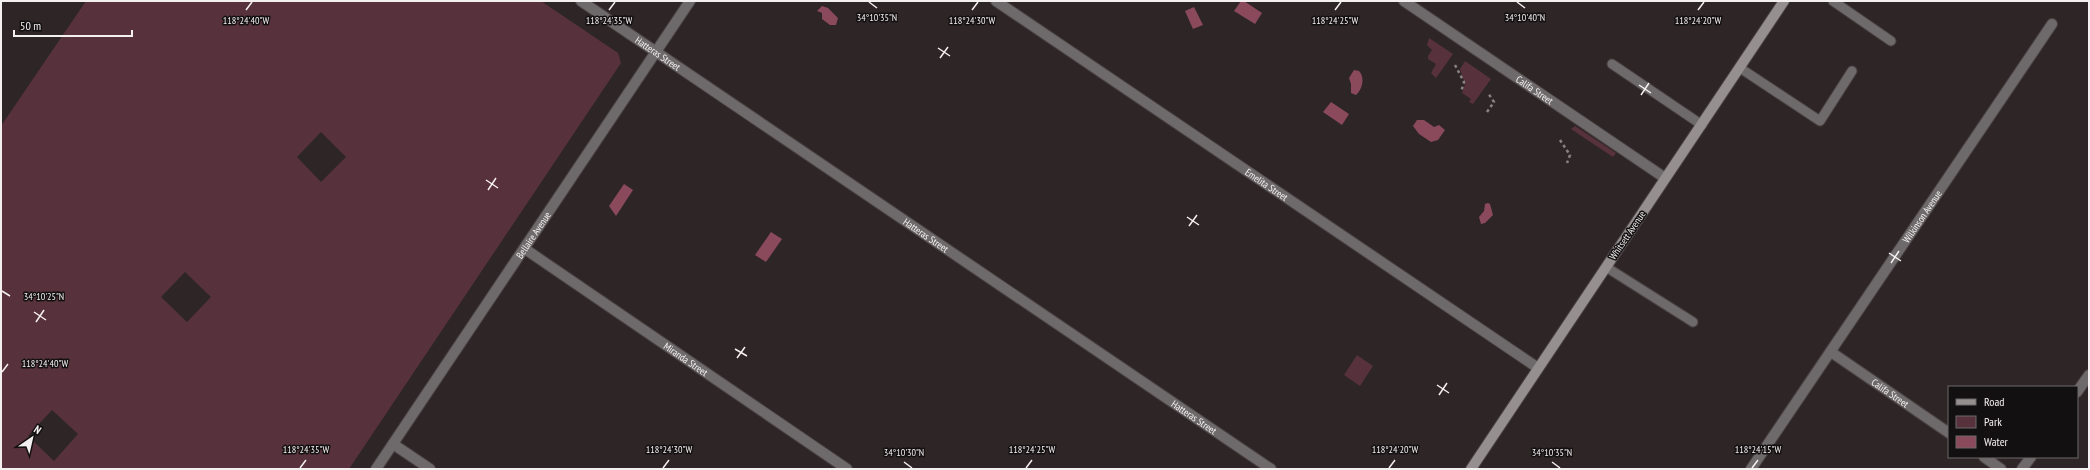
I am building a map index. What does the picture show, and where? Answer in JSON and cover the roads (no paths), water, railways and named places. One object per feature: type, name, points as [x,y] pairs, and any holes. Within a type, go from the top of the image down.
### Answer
[{"type":"main road","name":"Whitsett Avenue","points":[[1471,469],[1784,1]]},
{"type":"street","name":"Hatteras Street","points":[[581,1],[1271,469]]},
{"type":"street","name":"Bellaire Avenue","points":[[376,469],[690,1]]},
{"type":"street","name":"Emelita Street","points":[[996,1],[1538,368]]},
{"type":"street","name":"Califa Street","points":[[1404,1],[1665,178]]},
{"type":"street","name":"Wilkinson Avenue","points":[[1751,469],[2052,24]]},
{"type":"street","name":"Miranda Street","points":[[525,249],[847,469]]},
{"type":"street","name":"Califa Street","points":[[1831,352],[1948,432]]},
{"type":"street","points":[[2078,391],[2089,375]]},
{"type":"street","points":[[393,444],[430,469]]},
{"type":"street","points":[[1985,458],[2001,469]]},
{"type":"street","points":[[2022,469],[2030,458]]},
{"type":"lane","points":[[1833,1],[1891,41]]},
{"type":"lane","points":[[1612,64],[1702,124]]},
{"type":"lane","points":[[1740,68],[1820,121],[1852,71]]},
{"type":"lane","points":[[1606,267],[1693,322]]},
{"type":"water","points":[[1241,1],[1244,1],[1262,13],[1255,24],[1234,11]]},
{"type":"water","points":[[822,6],[828,8],[838,18],[836,25],[830,25],[822,19],[822,13],[817,11]]},
{"type":"water","points":[[1194,7],[1203,25],[1193,29],[1185,11]]},
{"type":"water","points":[[1354,70],[1359,71],[1363,80],[1360,90],[1356,95],[1351,93],[1349,78]]},
{"type":"water","points":[[1331,102],[1349,114],[1342,125],[1323,112]]},
{"type":"water","points":[[1417,120],[1424,120],[1434,127],[1439,125],[1445,130],[1438,140],[1431,142],[1419,134],[1413,126]]},
{"type":"water","points":[[624,184],[633,190],[616,216],[609,206]]},
{"type":"water","points":[[1485,204],[1490,204],[1493,215],[1485,223],[1481,224],[1479,217],[1484,211]]},
{"type":"water","points":[[771,232],[782,239],[766,262],[755,255]]}]
